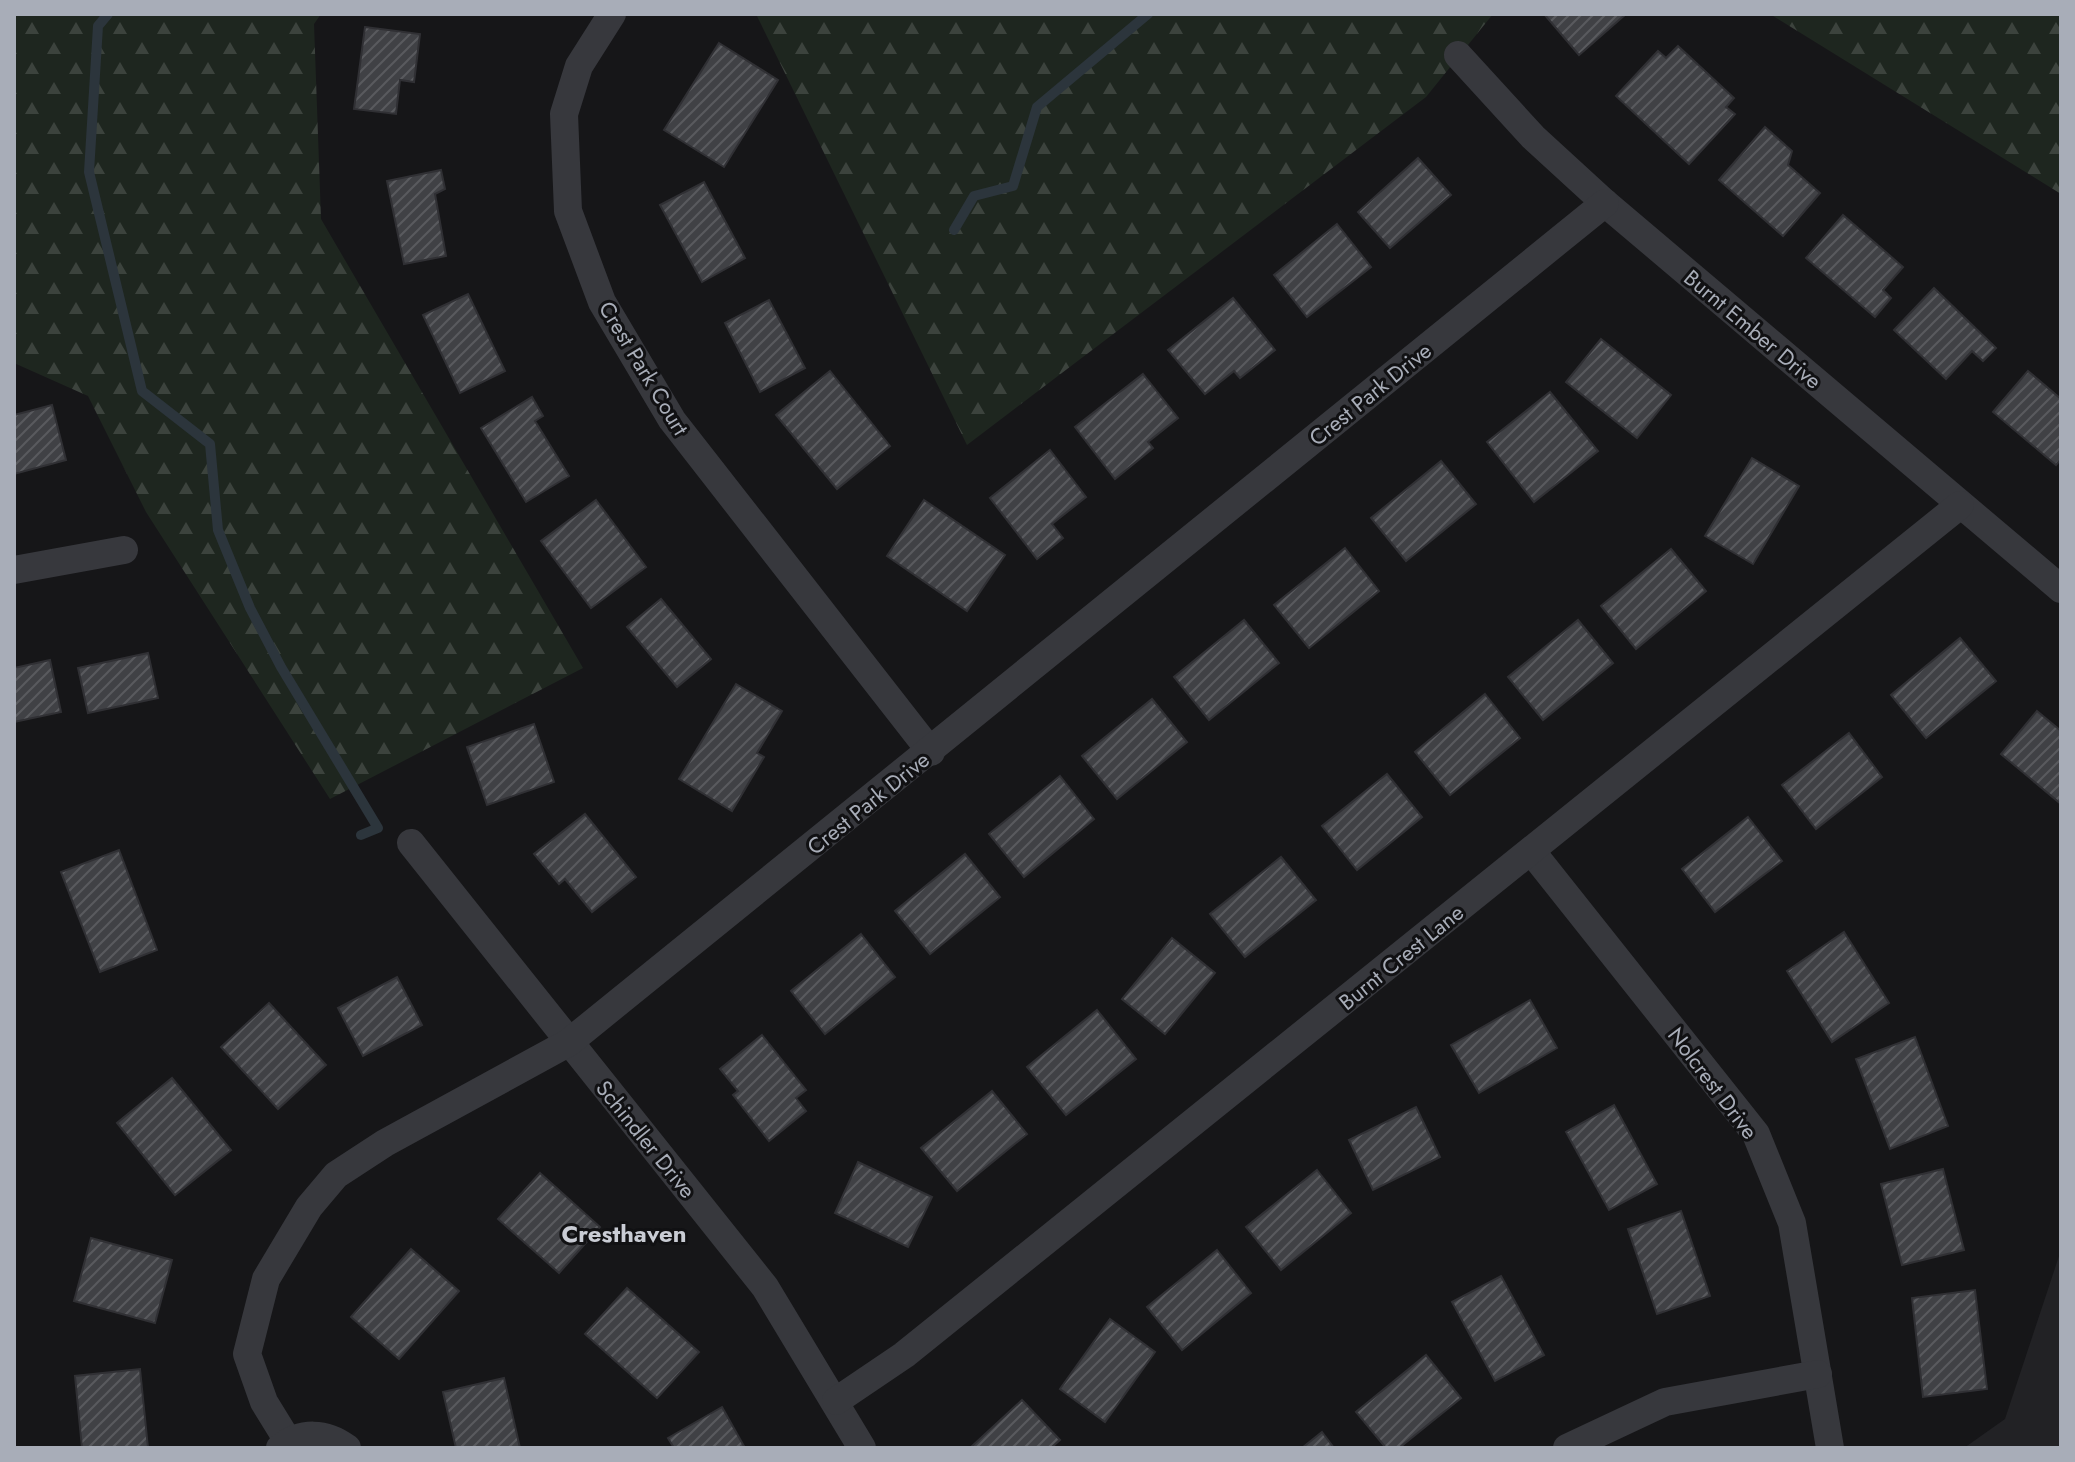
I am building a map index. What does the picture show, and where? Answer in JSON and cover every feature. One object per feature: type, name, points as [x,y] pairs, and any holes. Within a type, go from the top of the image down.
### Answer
[{"type":"street","name":"Crest Park Court","points":[[612,14],[579,66],[564,114],[568,211],[602,302],[672,420],[931,752]]},
{"type":"street","name":"Burnt Ember Drive","points":[[1458,55],[1533,137],[1605,203],[2061,589]]},
{"type":"street","name":"Crest Park Drive","points":[[284,1445],[247,1354],[266,1279],[309,1207],[336,1175],[385,1143],[568,1043],[1605,203]]},
{"type":"street","name":"Burnt Crest Lane","points":[[836,1401],[904,1355],[1960,505]]},
{"type":"street","points":[[14,570],[124,550]]},
{"type":"street","name":"Schindler Drive","points":[[411,843],[765,1287],[862,1448]]},
{"type":"street","name":"Nolcrest Drive","points":[[1532,852],[1756,1134],[1792,1223],[1830,1448]]},
{"type":"street","points":[[1567,1448],[1665,1402],[1818,1374]]},
{"type":"street","points":[[284,1445],[322,1435],[347,1448]]},
{"type":"shaded area","points":[[2061,1250],[2061,1448],[1964,1448],[2005,1419]]},
{"type":"green space","points":[[14,14],[321,14],[314,24],[321,219],[583,668],[330,799],[146,512],[88,396],[14,363]]},
{"type":"green space","points":[[756,14],[1493,14],[1426,97],[967,445]]},
{"type":"green space","points":[[1770,14],[2061,14],[2061,194]]},
{"type":"building","points":[[1544,14],[1626,14],[1579,55]]},
{"type":"building","points":[[365,27],[420,34],[414,82],[400,80],[396,114],[354,109]]},
{"type":"building","points":[[719,43],[778,80],[724,167],[664,130]]},
{"type":"building","points":[[1678,46],[1734,98],[1726,107],[1735,114],[1689,164],[1616,96],[1658,51],[1666,58]]},
{"type":"building","points":[[1765,127],[1792,151],[1788,165],[1820,193],[1783,236],[1719,180]]},
{"type":"building","points":[[1418,158],[1451,195],[1390,248],[1358,212]]},
{"type":"building","points":[[441,170],[445,189],[435,194],[446,256],[404,264],[387,181]]},
{"type":"building","points":[[704,182],[745,258],[702,282],[660,205]]},
{"type":"building","points":[[1843,215],[1903,267],[1883,290],[1891,298],[1875,317],[1806,258]]},
{"type":"building","points":[[1337,224],[1371,267],[1307,317],[1274,275]]},
{"type":"building","points":[[1934,288],[1996,348],[1983,361],[1972,351],[1946,379],[1894,330]]},
{"type":"building","points":[[468,294],[505,371],[460,393],[423,315]]},
{"type":"building","points":[[1233,298],[1275,350],[1240,378],[1234,371],[1205,394],[1168,350]]},
{"type":"building","points":[[769,300],[805,368],[760,392],[725,323]]},
{"type":"building","points":[[1601,339],[1671,395],[1637,438],[1566,382]]},
{"type":"building","points":[[830,371],[890,446],[837,489],[776,415]]},
{"type":"building","points":[[2028,371],[2061,399],[2061,459],[2056,465],[1993,412]]},
{"type":"building","points":[[1143,374],[1178,418],[1148,442],[1153,448],[1115,479],[1075,427]]},
{"type":"building","points":[[1550,392],[1598,451],[1534,502],[1487,442]]},
{"type":"building","points":[[532,397],[543,416],[535,421],[569,476],[526,502],[481,428]]},
{"type":"building","points":[[52,405],[66,460],[14,474],[14,415]]},
{"type":"building","points":[[1050,450],[1086,497],[1052,524],[1063,538],[1037,559],[990,498]]},
{"type":"building","points":[[1752,458],[1799,486],[1753,564],[1705,536]]},
{"type":"building","points":[[1441,461],[1476,504],[1406,561],[1371,518]]},
{"type":"building","points":[[596,500],[646,567],[591,608],[541,541]]},
{"type":"building","points":[[924,500],[1005,555],[967,611],[887,556]]},
{"type":"building","points":[[1345,548],[1379,591],[1309,648],[1274,605]]},
{"type":"building","points":[[1671,549],[1706,591],[1636,649],[1601,606]]},
{"type":"building","points":[[661,599],[711,659],[677,687],[627,627]]},
{"type":"building","points":[[1244,620],[1279,663],[1209,720],[1174,677]]},
{"type":"building","points":[[1578,620],[1613,663],[1543,720],[1508,677]]},
{"type":"building","points":[[1960,638],[1996,681],[1926,738],[1891,695]]},
{"type":"building","points":[[148,653],[158,698],[88,713],[78,668]]},
{"type":"building","points":[[50,660],[61,712],[14,722],[14,668]]},
{"type":"building","points":[[736,684],[782,711],[757,753],[764,757],[732,811],[679,779]]},
{"type":"building","points":[[1485,694],[1520,738],[1450,795],[1415,752]]},
{"type":"building","points":[[1152,699],[1187,742],[1117,799],[1082,756]]},
{"type":"building","points":[[2037,711],[2061,731],[2061,804],[2001,754]]},
{"type":"building","points":[[534,724],[554,782],[487,805],[467,747]]},
{"type":"building","points":[[1849,733],[1882,777],[1816,829],[1782,785]]},
{"type":"building","points":[[1387,774],[1422,817],[1357,870],[1322,826]]},
{"type":"building","points":[[1060,776],[1094,819],[1024,877],[989,834]]},
{"type":"building","points":[[585,814],[636,877],[592,912],[565,879],[559,884],[534,854]]},
{"type":"building","points":[[1748,817],[1782,861],[1715,912],[1682,869]]},
{"type":"building","points":[[119,850],[157,950],[100,972],[61,872]]},
{"type":"building","points":[[965,854],[1000,897],[930,954],[895,911]]},
{"type":"building","points":[[1281,857],[1316,900],[1245,957],[1210,914]]},
{"type":"building","points":[[1844,932],[1889,1003],[1832,1042],[1787,971]]},
{"type":"building","points":[[861,934],[895,977],[825,1034],[791,991]]},
{"type":"building","points":[[1172,938],[1215,973],[1165,1034],[1122,999]]},
{"type":"building","points":[[397,977],[422,1025],[363,1056],[338,1008]]},
{"type":"building","points":[[1530,1000],[1557,1048],[1479,1093],[1451,1045]]},
{"type":"building","points":[[269,1003],[326,1065],[278,1109],[221,1047]]},
{"type":"building","points":[[1097,1010],[1136,1059],[1066,1115],[1027,1067]]},
{"type":"building","points":[[762,1035],[806,1090],[796,1098],[806,1111],[769,1141],[733,1095],[738,1091],[720,1069]]},
{"type":"building","points":[[1915,1037],[1948,1126],[1890,1149],[1856,1059]]},
{"type":"building","points":[[172,1078],[231,1150],[175,1195],[117,1123]]},
{"type":"building","points":[[992,1091],[1027,1134],[957,1191],[921,1148]]},
{"type":"building","points":[[1614,1105],[1657,1184],[1609,1210],[1566,1132]]},
{"type":"building","points":[[1416,1107],[1440,1157],[1373,1190],[1349,1140]]},
{"type":"building","points":[[858,1162],[932,1197],[908,1247],[835,1213]]},
{"type":"building","points":[[1943,1169],[1964,1250],[1902,1265],[1881,1184]]},
{"type":"building","points":[[1317,1170],[1351,1213],[1281,1270],[1246,1227]]},
{"type":"building","points":[[540,1173],[600,1227],[559,1273],[498,1219]]},
{"type":"building","points":[[1681,1211],[1710,1296],[1657,1314],[1628,1229]]},
{"type":"building","points":[[91,1238],[172,1260],[155,1323],[74,1301]]},
{"type":"building","points":[[411,1249],[459,1291],[399,1359],[351,1317]]},
{"type":"building","points":[[1217,1250],[1251,1293],[1182,1350],[1147,1307]]},
{"type":"building","points":[[1501,1276],[1544,1355],[1495,1381],[1452,1302]]},
{"type":"building","points":[[627,1288],[699,1352],[657,1398],[585,1334]]},
{"type":"building","points":[[1975,1290],[1987,1389],[1923,1397],[1912,1298]]},
{"type":"building","points":[[1110,1319],[1155,1352],[1105,1422],[1060,1389]]},
{"type":"building","points":[[1426,1355],[1461,1398],[1399,1448],[1386,1448],[1356,1412]]},
{"type":"building","points":[[140,1369],[148,1448],[82,1448],[75,1376]]},
{"type":"building","points":[[504,1378],[520,1448],[456,1448],[443,1392]]},
{"type":"building","points":[[1022,1400],[1060,1440],[1051,1448],[970,1448]]},
{"type":"building","points":[[722,1407],[745,1448],[674,1448],[668,1438]]},
{"type":"building","points":[[1322,1432],[1334,1448],[1302,1448]]},
{"type":"waterway","points":[[108,14],[98,26],[89,172],[142,391],[210,444],[218,530],[250,608],[281,667],[378,828],[361,835]]},
{"type":"waterway","points":[[954,230],[974,196],[1013,186],[1037,107],[1148,14]]},
{"type":"district","name":"Cresthaven","points":[[624,1233]]}]
